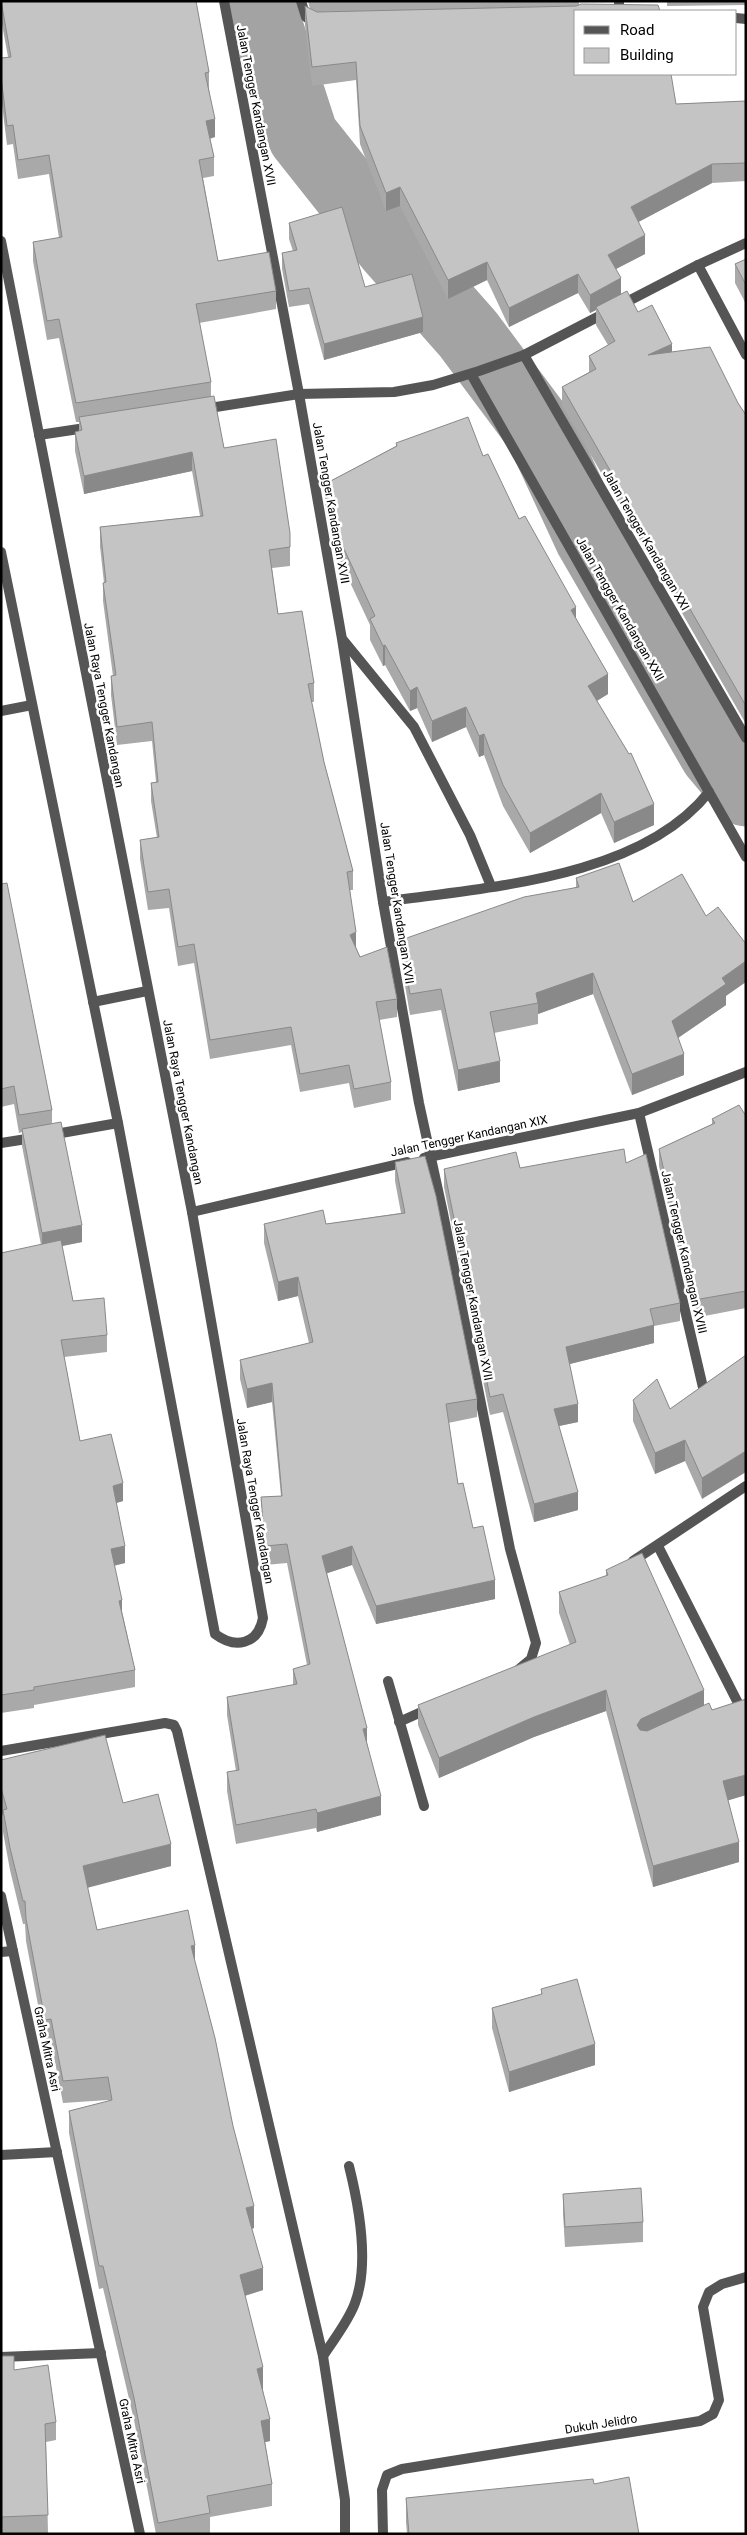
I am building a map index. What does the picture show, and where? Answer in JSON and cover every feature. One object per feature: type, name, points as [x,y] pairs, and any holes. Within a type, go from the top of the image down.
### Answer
[{"type":"street","name":"Jalan Tengger Kandangan XVII","points":[[224,1],[299,394],[342,639],[383,902],[430,1157],[510,1549],[536,1643],[531,1659],[523,1667],[506,1675]]},
{"type":"street","points":[[301,1],[306,17],[310,22],[327,24]]},
{"type":"street","name":"Jalan Raya Tengger Kandangan","points":[[1,241],[192,1212],[262,1618],[261,1630],[252,1638],[239,1643],[226,1643],[215,1634],[118,1124],[1,552]]},
{"type":"street","points":[[193,411],[299,394],[394,392],[433,385],[475,373],[522,356],[698,265],[746,243]]},
{"type":"street","points":[[698,265],[746,354]]},
{"type":"street","name":"Jalan Tengger Kandangan XXI","points":[[522,356],[746,738]]},
{"type":"street","name":"Jalan Tengger Kandangan XXII","points":[[475,373],[746,857]]},
{"type":"street","points":[[39,435],[106,424]]},
{"type":"street","points":[[342,639],[414,727],[470,835],[491,886]]},
{"type":"street","points":[[1,711],[32,705]]},
{"type":"street","points":[[383,902],[559,876],[631,849],[673,828],[698,806],[709,792]]},
{"type":"street","points":[[93,1002],[147,991]]},
{"type":"street","name":"Jalan Tengger Kandangan XIX","points":[[192,1212],[430,1157],[640,1113],[746,1072]]},
{"type":"street","name":"Jalan Tengger Kandangan XVIII","points":[[640,1113],[705,1396]]},
{"type":"street","points":[[1,1143],[118,1124]]},
{"type":"street","points":[[626,1565],[658,1546],[746,1486]]},
{"type":"street","points":[[658,1546],[738,1703]]},
{"type":"street","points":[[388,1681],[424,1806]]},
{"type":"street","points":[[399,1722],[434,1706]]},
{"type":"street","points":[[1,1751],[166,1723],[174,1725],[178,1731],[323,2356],[345,2500],[345,2534]]},
{"type":"street","name":"Graha Mitra Asri","points":[[1,1896],[140,2534]]},
{"type":"street","points":[[1,1952],[13,1951]]},
{"type":"street","points":[[1,2155],[57,2152]]},
{"type":"street","points":[[323,2356],[355,2304],[360,2286],[362,2247],[360,2212],[349,2166]]},
{"type":"street","name":"Dukuh Jelidro","points":[[383,2534],[382,2490],[387,2475],[402,2469],[700,2421],[713,2414],[719,2400],[703,2307],[710,2292],[722,2284],[746,2277]]},
{"type":"street","points":[[1,2357],[101,2353]]},
{"type":"building","points":[[1,1],[196,1],[209,72],[205,73],[215,119],[206,121],[214,157],[199,160],[218,261],[269,252],[276,291],[196,304],[211,382],[76,403],[59,319],[47,321],[33,242],[62,237],[49,155],[18,160],[13,125],[7,126],[1,77],[1,58],[11,57]]},
{"type":"building","points":[[581,4],[658,5],[660,10],[574,10],[574,75],[671,75],[676,104],[746,101],[746,163],[712,164],[631,207],[645,235],[608,255],[621,278],[590,295],[578,274],[509,308],[487,262],[448,280],[400,187],[386,193],[360,126],[356,62],[312,67],[305,6],[317,12],[576,6]]},
{"type":"building","points":[[342,207],[365,287],[412,274],[423,317],[324,344],[309,288],[289,291],[282,253],[297,250],[289,223]]},
{"type":"building","points":[[746,259],[746,285],[735,264]]},
{"type":"building","points":[[627,291],[638,312],[652,305],[672,344],[648,355],[710,347],[746,415],[746,706],[562,387],[596,369],[589,356],[615,341],[596,307]]},
{"type":"building","points":[[214,396],[224,448],[276,439],[290,533],[290,547],[269,550],[278,614],[302,611],[314,683],[308,684],[324,762],[353,871],[347,872],[356,932],[350,935],[360,957],[387,947],[397,999],[376,1002],[391,1082],[354,1089],[349,1065],[300,1074],[291,1027],[210,1040],[194,944],[178,947],[169,889],[148,892],[140,840],[159,837],[151,783],[158,782],[152,722],[117,727],[111,676],[116,675],[103,583],[106,582],[100,527],[203,516],[192,452],[84,476],[75,432],[82,430],[79,417]]},
{"type":"building","points":[[468,417],[483,456],[488,454],[519,519],[525,516],[576,607],[571,610],[608,674],[588,686],[629,754],[631,753],[654,804],[614,822],[601,793],[530,833],[503,785],[484,734],[479,736],[466,707],[432,721],[417,687],[410,691],[385,645],[383,646],[370,619],[375,616],[333,525],[325,484],[397,446],[396,443]]},
{"type":"building","points":[[619,863],[633,902],[682,874],[706,916],[718,907],[746,944],[746,961],[722,978],[726,984],[672,1021],[684,1054],[632,1074],[593,973],[536,993],[538,1003],[490,1012],[500,1061],[458,1070],[441,989],[410,994],[401,940],[524,897],[579,887],[576,878]]},
{"type":"building","points":[[7,883],[52,1110],[19,1115],[14,1086],[1,1089],[1,884]]},
{"type":"building","points":[[739,1105],[746,1116],[746,1291],[694,1300],[659,1149],[715,1123],[712,1119]]},
{"type":"building","points":[[61,1122],[82,1225],[42,1233],[22,1129]]},
{"type":"building","points":[[624,1149],[626,1163],[646,1154],[680,1303],[650,1309],[654,1325],[566,1347],[578,1404],[554,1409],[578,1492],[534,1504],[503,1394],[490,1397],[444,1169],[516,1152],[520,1168]]},
{"type":"building","points":[[425,1156],[436,1196],[477,1399],[446,1404],[458,1484],[463,1483],[473,1528],[483,1526],[495,1580],[376,1606],[352,1546],[322,1556],[367,1728],[363,1729],[381,1796],[317,1813],[316,1809],[236,1825],[227,1772],[239,1770],[227,1697],[297,1684],[293,1669],[310,1664],[287,1544],[265,1546],[261,1497],[282,1496],[272,1383],[247,1389],[240,1360],[313,1342],[298,1277],[278,1282],[264,1224],[323,1210],[326,1224],[405,1213],[395,1162]]},
{"type":"building","points":[[61,1240],[73,1301],[104,1298],[107,1335],[61,1340],[80,1441],[111,1434],[123,1483],[113,1486],[125,1546],[111,1549],[122,1600],[119,1601],[135,1670],[34,1687],[34,1690],[1,1695],[1,1253]]},
{"type":"building","points":[[746,1355],[746,1451],[702,1478],[685,1440],[655,1453],[633,1400],[657,1379],[670,1409]]},
{"type":"building","points":[[642,1553],[704,1690],[641,1719],[637,1725],[640,1730],[647,1731],[709,1703],[712,1710],[746,1699],[746,1775],[723,1781],[739,1842],[653,1866],[606,1690],[534,1717],[439,1758],[418,1705],[576,1642],[559,1592],[608,1575],[606,1570]]},
{"type":"building","points":[[105,1735],[123,1803],[158,1794],[171,1844],[83,1866],[97,1930],[188,1910],[195,1945],[191,1946],[215,2038],[233,2126],[254,2206],[246,2208],[263,2268],[240,2275],[263,2367],[257,2369],[270,2419],[261,2421],[272,2484],[207,2496],[210,2513],[158,2523],[134,2398],[103,2266],[99,2266],[69,2111],[112,2100],[108,2077],[63,2081],[51,2019],[45,2020],[26,1919],[25,1901],[23,1901],[10,1848],[3,1810],[7,1809],[1,1788],[1,1760]]},
{"type":"building","points":[[577,1979],[595,2044],[509,2072],[492,2008],[542,1994],[541,1989]]},
{"type":"building","points":[[641,2188],[643,2222],[565,2227],[563,2194]]},
{"type":"building","points":[[1,2356],[14,2356],[14,2370],[48,2365],[56,2422],[45,2424],[48,2515],[1,2517]]},
{"type":"building","points":[[629,2477],[639,2534],[409,2534],[406,2498],[593,2479],[594,2484]]},
{"type":"waterway","points":[[259,1],[303,136],[391,247],[468,334],[541,432],[590,538],[715,754],[746,791]]}]
